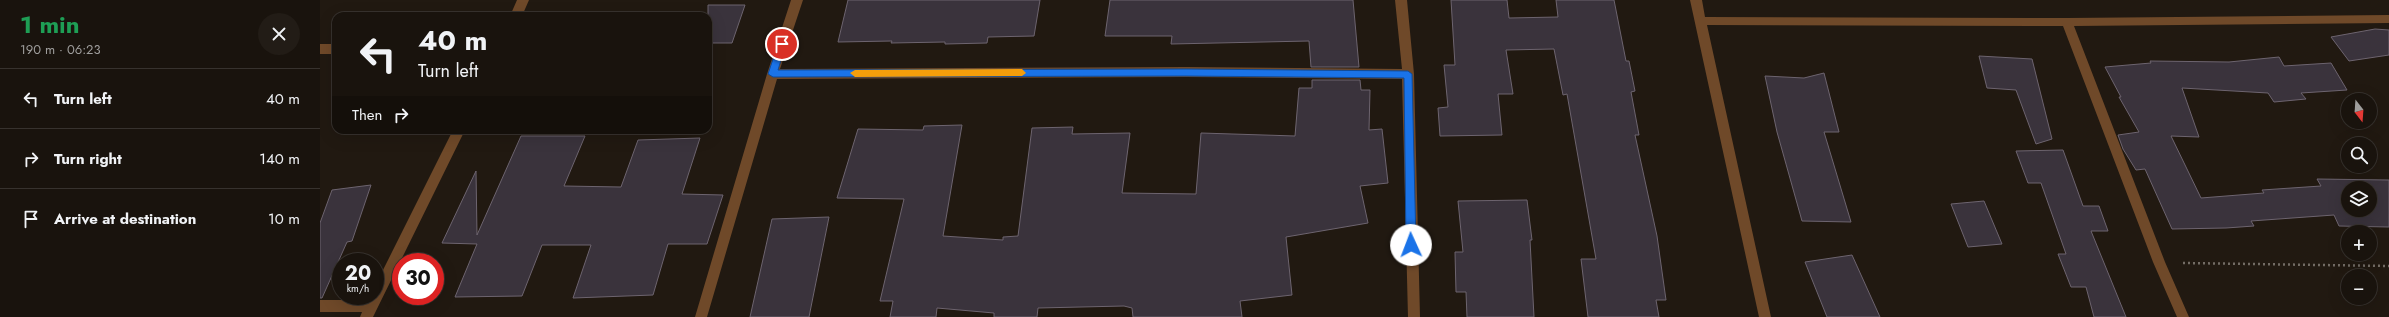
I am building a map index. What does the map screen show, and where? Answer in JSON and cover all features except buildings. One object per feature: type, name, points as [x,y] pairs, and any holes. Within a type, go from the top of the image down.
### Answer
[{"type":"street","points":[[518,12],[524,0]]},
{"type":"street","points":[[701,317],[773,74],[797,0]]},
{"type":"street","points":[[1401,0],[1408,74],[1414,317]]},
{"type":"street","points":[[1696,0],[1751,245],[1765,317]]},
{"type":"street","points":[[1700,21],[2067,22],[2389,19]]},
{"type":"street","points":[[2067,22],[2159,262],[2184,317]]},
{"type":"street","points":[[320,49],[332,49]]},
{"type":"street","points":[[773,74],[1186,72],[1408,74]]},
{"type":"street","points":[[320,306],[368,312],[457,134]]},
{"type":"path","points":[[2159,262],[2389,266]]},
{"type":"slow traffic","points":[[855,73],[1022,73]]},
{"type":"route","points":[[782,44],[773,74],[1186,72],[1408,74],[1411,245]]}]
